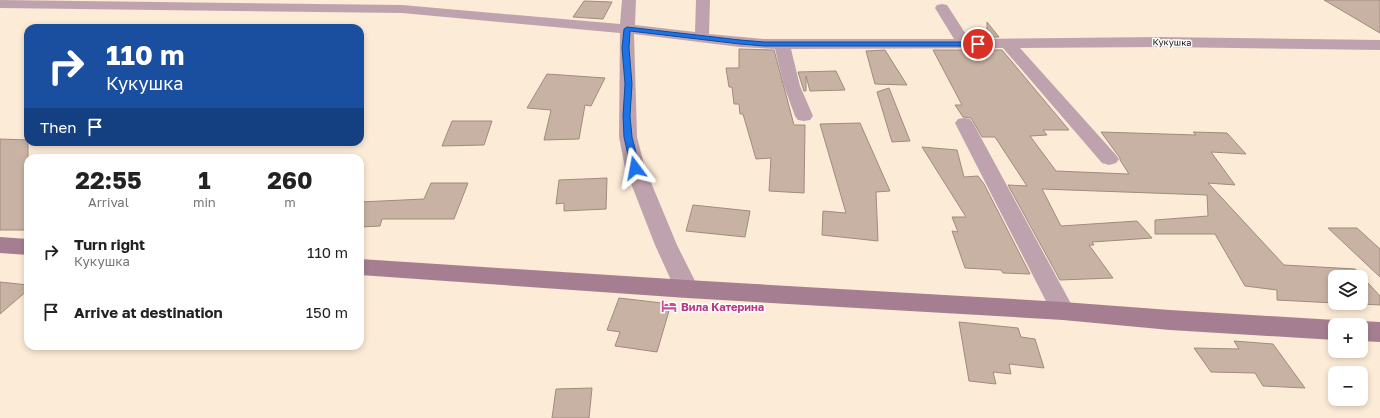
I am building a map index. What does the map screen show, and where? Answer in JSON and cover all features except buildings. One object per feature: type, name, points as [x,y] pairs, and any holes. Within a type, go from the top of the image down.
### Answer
[{"type":"main road","points":[[0,245],[24,247]]},
{"type":"main road","points":[[364,267],[687,289],[1063,311],[1170,320],[1328,330]]},
{"type":"main road","points":[[1368,331],[1380,332]]},
{"type":"street","points":[[629,0],[626,48],[628,84],[626,116],[635,168],[666,245],[687,289]]},
{"type":"street","points":[[702,37],[703,0]]},
{"type":"street","name":"Кукушка","points":[[0,4],[402,9],[627,29],[740,42],[782,44],[1159,42],[1380,45]]},
{"type":"street","points":[[942,8],[964,44]]},
{"type":"street","points":[[782,44],[792,86],[804,116]]},
{"type":"street","points":[[1008,44],[1109,159]]},
{"type":"street","points":[[964,123],[1063,311]]},
{"type":"place","name":"Вила Катерина","points":[[669,306]]},
{"type":"route","points":[[635,168],[628,137],[626,116],[628,84],[626,48],[627,29],[764,44],[978,44]]}]
